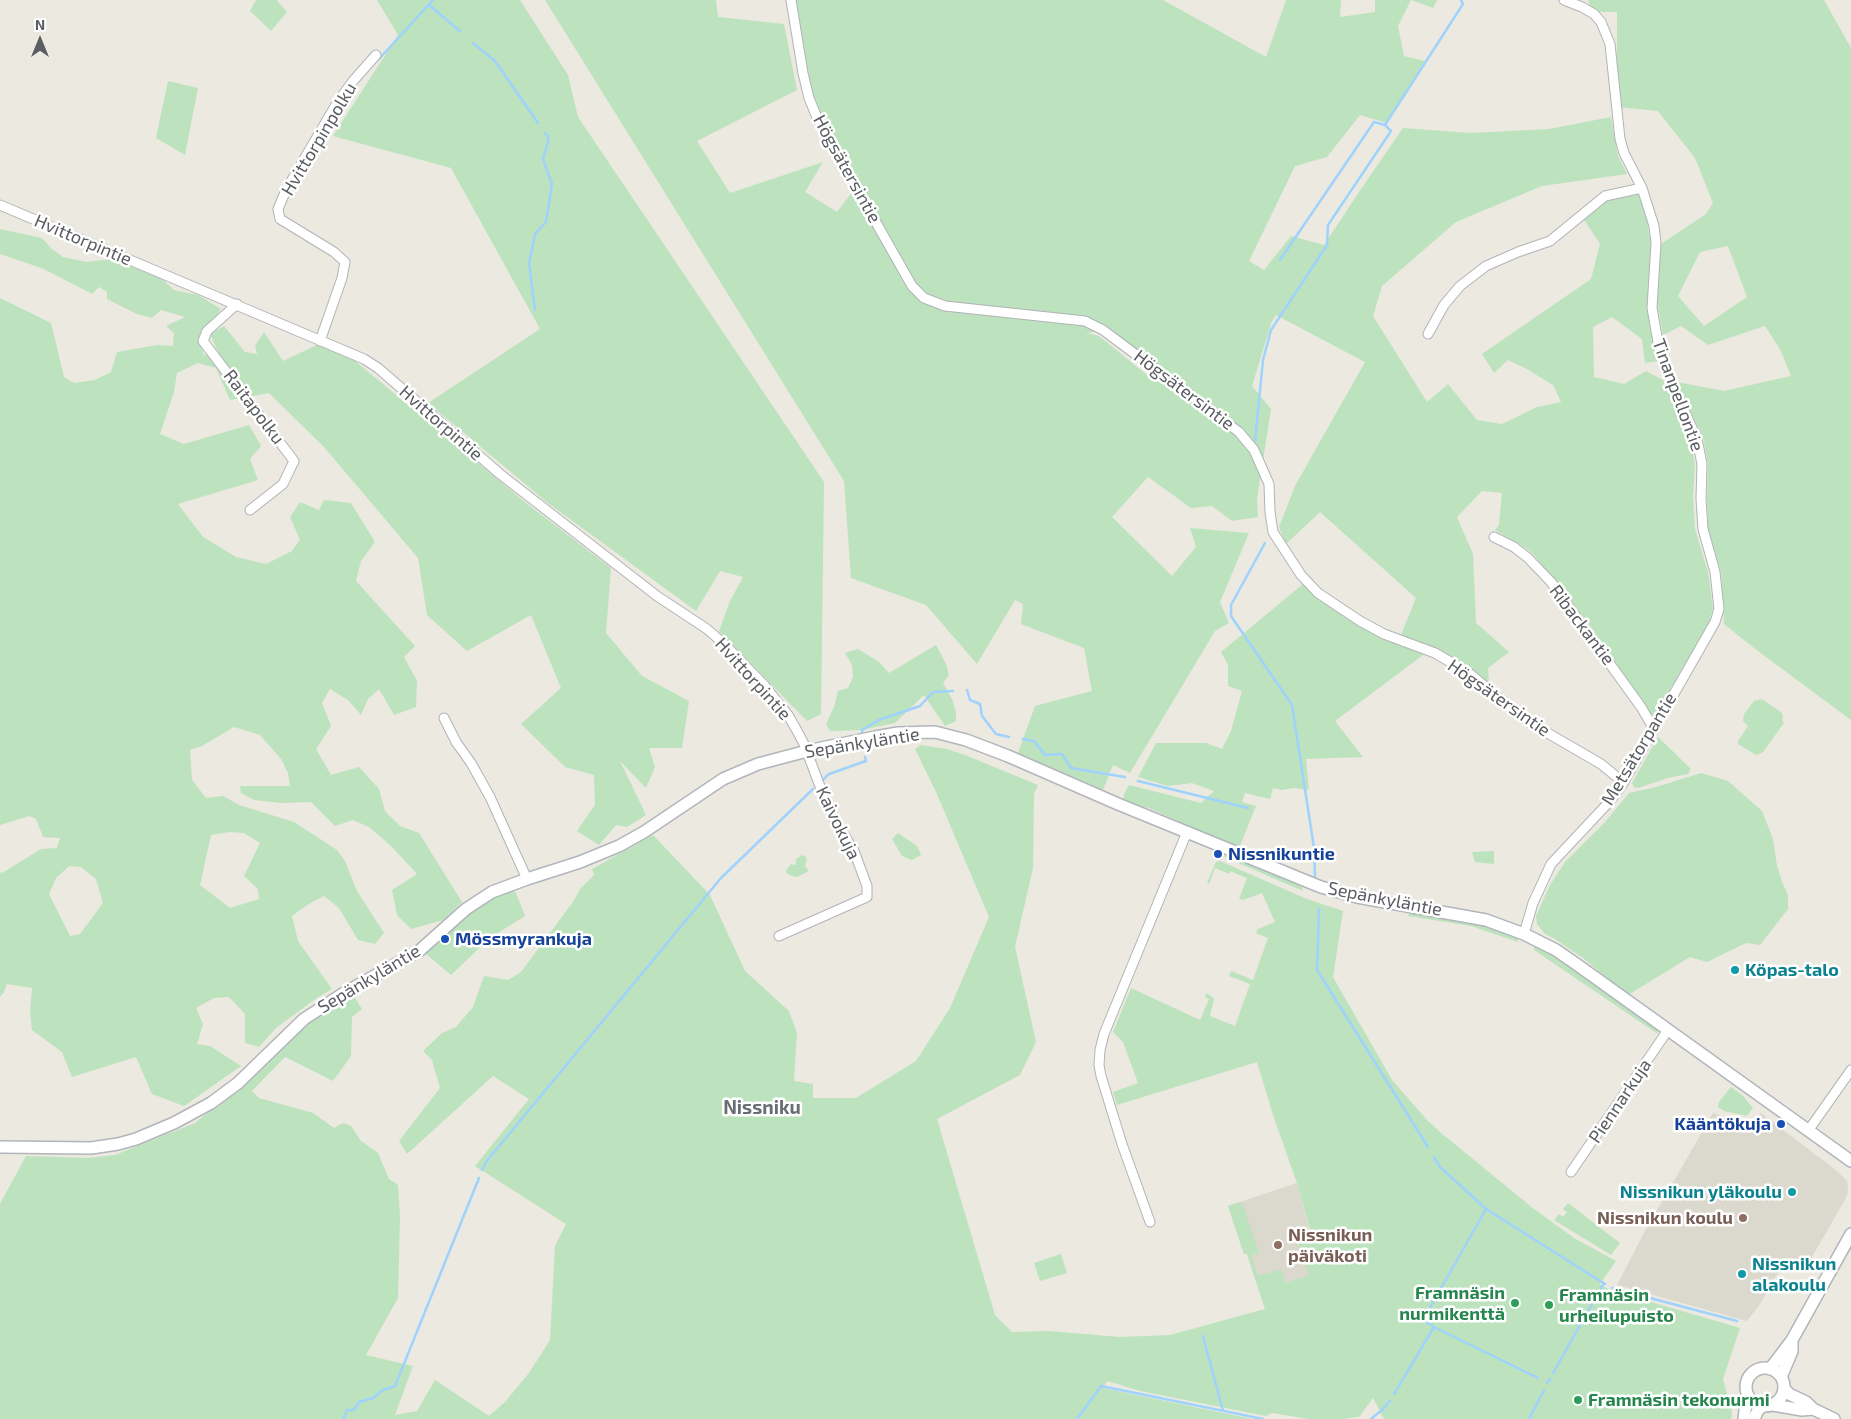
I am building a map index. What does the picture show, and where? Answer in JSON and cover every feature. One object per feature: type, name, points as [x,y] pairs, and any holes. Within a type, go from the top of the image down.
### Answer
[{"type":"street","name":"Högsätersintie","points":[[791,0],[803,73],[809,98],[818,120],[912,286],[924,298],[945,306],[1085,321],[1103,330],[1239,432],[1254,450],[1269,484],[1273,532],[1301,575],[1318,593],[1360,621],[1384,634],[1434,653],[1469,673],[1532,724],[1601,764],[1623,782]]},
{"type":"street","name":"Tinanpellontie","points":[[1564,0],[1594,14],[1601,22],[1610,44],[1615,74],[1620,139],[1624,153],[1642,188],[1652,218],[1656,243],[1652,295],[1656,331],[1665,368],[1697,439],[1702,464],[1701,499],[1703,529],[1715,572],[1719,610]]},
{"type":"street","name":"Hvittorpinpolku","points":[[320,341],[346,262],[334,252],[280,219],[278,209],[286,190],[337,103],[376,55]]},
{"type":"street","points":[[1428,334],[1444,305],[1460,286],[1486,266],[1550,241],[1605,196],[1642,188]]},
{"type":"street","name":"Hvittorpintie","points":[[0,205],[237,304],[364,359],[378,368],[500,474],[658,596],[707,629],[764,685],[788,715],[806,751]]},
{"type":"street","name":"Raitapolku","points":[[237,304],[208,331],[203,341],[294,461],[283,484],[250,510]]},
{"type":"street","name":"Ribackantie","points":[[1494,537],[1521,552],[1550,582],[1642,707],[1654,729]]},
{"type":"street","name":"Metsätorpantie","points":[[1524,934],[1533,903],[1551,864],[1610,802],[1715,622],[1719,610]]},
{"type":"street","points":[[444,718],[456,742],[471,763],[490,797],[527,878]]},
{"type":"street","name":"Sepänkyläntie","points":[[0,1147],[91,1148],[118,1144],[149,1134],[196,1113],[211,1103],[238,1083],[289,1032],[317,1010],[419,951],[466,909],[492,892],[527,878],[580,862],[619,846],[644,832],[699,794],[736,772],[772,759],[806,751],[898,733],[935,732],[950,735],[1008,756],[1332,891],[1486,920],[1524,934],[1564,956],[1851,1162]]},
{"type":"street","name":"Kaivokuja","points":[[779,936],[867,897],[867,886],[854,851],[834,820],[806,751]]},
{"type":"street","points":[[1150,1222],[1122,1144],[1101,1076],[1099,1065],[1100,1050],[1104,1034],[1187,832]]},
{"type":"street","name":"Piennarkuja","points":[[1571,1172],[1668,1030]]},
{"type":"street","points":[[1808,1131],[1851,1070]]},
{"type":"street","points":[[1770,1369],[1792,1340],[1851,1234]]},
{"type":"street","points":[[1792,1340],[1792,1351],[1781,1377],[1784,1388],[1789,1394],[1806,1402],[1813,1409],[1834,1419]]},
{"type":"street","points":[[1744,1419],[1747,1394],[1746,1384],[1752,1373],[1760,1369],[1770,1369],[1781,1377]]},
{"type":"street","points":[[1754,1419],[1758,1410],[1779,1400],[1784,1388]]},
{"type":"street","points":[[1747,1394],[1751,1400],[1768,1405],[1802,1410],[1813,1409]]},
{"type":"shaded area","name":"Nissnikun koulu","points":[[1713,1113],[1742,1123],[1751,1122],[1761,1113],[1837,1171],[1847,1181],[1847,1196],[1804,1271],[1784,1262],[1760,1304],[1747,1321],[1617,1285],[1645,1231]]},
{"type":"shaded area","name":"Nissnikun päiväkoti","points":[[1297,1183],[1308,1225],[1329,1288],[1265,1309],[1247,1254],[1244,1254],[1228,1206]]},
{"type":"green space","points":[[256,0],[278,0],[287,12],[271,31],[250,11]]},
{"type":"green space","points":[[377,0],[520,0],[568,75],[578,117],[824,482],[821,714],[807,721],[719,631],[730,601],[743,577],[720,571],[696,611],[548,503],[428,403],[540,329],[451,168],[333,136],[398,35]]},
{"type":"green space","points":[[545,0],[716,0],[718,17],[784,24],[797,90],[697,141],[730,193],[823,162],[805,192],[837,212],[856,187],[818,120],[791,0],[1163,0],[1266,57],[1286,0],[1341,0],[1340,17],[1375,12],[1375,0],[1411,0],[1398,26],[1404,56],[1425,61],[1387,123],[1360,115],[1327,157],[1295,166],[1249,261],[1264,270],[1291,236],[1324,245],[1403,128],[1471,133],[1549,129],[1611,117],[1618,156],[1627,174],[1542,186],[1456,222],[1382,286],[1373,316],[1427,402],[1448,384],[1477,420],[1502,424],[1537,407],[1561,402],[1553,385],[1508,360],[1494,373],[1482,354],[1591,279],[1600,244],[1583,218],[1606,200],[1638,194],[1645,211],[1651,244],[1648,307],[1651,333],[1659,361],[1645,363],[1642,339],[1612,317],[1593,327],[1594,377],[1624,384],[1646,371],[1663,380],[1690,438],[1695,464],[1693,498],[1695,529],[1708,572],[1713,608],[1709,623],[1655,715],[1649,715],[1595,633],[1535,556],[1527,549],[1495,530],[1499,525],[1502,493],[1482,491],[1457,517],[1473,554],[1476,623],[1509,652],[1488,668],[1489,682],[1435,650],[1401,635],[1416,598],[1320,512],[1286,544],[1279,527],[1295,486],[1365,362],[1276,315],[1272,321],[1252,386],[1271,409],[1257,499],[1258,517],[1232,521],[1212,506],[1191,508],[1148,477],[1112,517],[1172,576],[1196,547],[1190,528],[1249,533],[1220,602],[1229,623],[1215,631],[1130,773],[1113,765],[1103,790],[1018,753],[1035,706],[1092,691],[1084,648],[1021,624],[1023,604],[1015,600],[977,664],[926,605],[851,578],[844,481]],"holes":[[[1104,330],[1151,365],[1147,375],[1099,336],[1087,333]]]},
{"type":"green space","points":[[1411,0],[1437,0],[1433,8]]},
{"type":"green space","points":[[1588,0],[1824,0],[1851,48],[1851,720],[1724,624],[1721,572],[1708,529],[1708,464],[1703,438],[1677,382],[1724,391],[1791,376],[1780,349],[1765,326],[1708,345],[1681,326],[1663,335],[1656,297],[1661,244],[1706,214],[1713,203],[1695,158],[1658,111],[1617,107],[1617,12],[1598,12],[1591,8]],"holes":[[[1728,246],[1747,297],[1704,326],[1678,296],[1700,252]]]},
{"type":"green space","points":[[168,81],[198,88],[185,155],[156,138]]},
{"type":"green space","points":[[0,229],[42,238],[63,257],[86,262],[112,259],[162,279],[174,290],[198,295],[221,309],[199,339],[204,355],[218,352],[210,334],[224,326],[245,352],[257,354],[255,346],[264,332],[283,361],[319,344],[354,360],[526,503],[611,568],[606,633],[642,676],[689,701],[682,748],[649,748],[655,767],[646,788],[620,761],[646,815],[627,827],[616,825],[599,845],[577,831],[595,805],[594,775],[565,767],[521,724],[561,688],[531,615],[467,651],[427,615],[418,558],[324,447],[269,393],[230,400],[216,368],[198,363],[177,373],[174,392],[160,434],[184,444],[249,425],[261,446],[250,459],[258,480],[178,504],[203,537],[236,557],[266,564],[292,551],[300,540],[290,517],[300,502],[319,510],[324,500],[351,503],[375,542],[361,561],[356,581],[415,646],[404,657],[417,681],[416,707],[394,715],[379,689],[368,699],[361,715],[348,700],[330,689],[322,703],[331,726],[316,749],[331,775],[359,767],[379,789],[385,811],[400,826],[419,833],[462,902],[444,920],[411,929],[397,915],[392,890],[417,874],[390,845],[369,827],[353,820],[335,826],[311,802],[281,803],[254,800],[241,793],[240,786],[290,786],[288,773],[281,759],[260,735],[234,727],[202,746],[190,750],[192,780],[206,798],[223,796],[239,805],[294,822],[337,850],[345,861],[357,891],[384,933],[375,944],[358,940],[339,908],[324,896],[292,916],[298,941],[332,989],[276,1028],[259,1047],[245,1043],[245,1014],[229,997],[214,998],[196,1008],[203,1024],[197,1044],[210,1046],[241,1066],[184,1106],[152,1094],[136,1057],[72,1077],[62,1052],[32,1030],[30,1012],[32,988],[7,984],[0,997],[0,872],[2,873],[41,849],[57,848],[60,838],[43,837],[36,819],[29,816],[0,825],[0,298],[51,323],[64,377],[74,383],[95,380],[111,372],[117,352],[157,345],[173,346],[174,333],[166,326],[185,317],[161,310],[152,318],[137,314],[107,299],[107,292],[99,287],[92,294],[44,269],[0,254]],"holes":[[[229,832],[244,833],[260,843],[244,876],[258,889],[259,899],[230,908],[200,885],[211,835]],[[69,866],[81,867],[96,879],[103,903],[80,934],[70,936],[49,894],[56,878]]]},
{"type":"green space","points":[[1303,584],[1323,600],[1427,652],[1335,721],[1363,757],[1306,759],[1309,790],[1273,788],[1270,799],[1245,793],[1242,802],[1256,806],[1239,848],[1149,808],[1123,801],[1124,794],[1129,785],[1201,803],[1214,791],[1192,783],[1168,786],[1138,777],[1156,743],[1206,743],[1222,749],[1231,731],[1242,691],[1228,686],[1228,665],[1221,652]]},
{"type":"green space","points":[[936,645],[946,664],[949,675],[943,683],[952,699],[956,712],[956,721],[945,726],[924,695],[895,723],[862,730],[830,731],[826,724],[834,707],[838,691],[848,688],[853,677],[852,665],[845,653],[858,649],[879,662],[889,673]]},
{"type":"green space","points":[[1762,699],[1782,713],[1784,723],[1763,752],[1757,755],[1738,744],[1738,741],[1748,726],[1743,721],[1744,714],[1754,701]]},
{"type":"green space","points":[[1658,737],[1691,769],[1688,774],[1668,778],[1638,788],[1634,787],[1632,783]]},
{"type":"green space","points":[[921,745],[947,749],[965,755],[1038,785],[1034,794],[1033,868],[1015,947],[1036,1042],[1020,1075],[937,1119],[995,1315],[1012,1332],[1049,1331],[1120,1337],[1170,1335],[1265,1309],[1247,1254],[1244,1254],[1228,1206],[1242,1202],[1259,1253],[1251,1255],[1258,1276],[1281,1269],[1286,1283],[1309,1275],[1298,1242],[1312,1237],[1297,1183],[1257,1062],[1117,1105],[1113,1092],[1138,1083],[1123,1042],[1113,1032],[1131,988],[1200,1020],[1209,999],[1205,997],[1206,993],[1214,998],[1210,1016],[1235,1026],[1250,984],[1229,976],[1231,971],[1253,980],[1268,938],[1256,933],[1258,929],[1275,922],[1262,893],[1243,900],[1239,899],[1247,878],[1230,871],[1229,874],[1215,868],[1209,884],[1207,883],[1216,862],[1220,861],[1307,899],[1343,911],[1333,977],[1392,1080],[1440,1132],[1534,1209],[1574,1238],[1616,1261],[1600,1284],[1610,1290],[1740,1328],[1723,1379],[1732,1413],[1731,1419],[1384,1419],[1373,1398],[1359,1417],[1309,1419],[1272,1413],[1266,1416],[1140,1391],[1107,1381],[1103,1388],[1252,1419],[0,1419],[0,1204],[26,1156],[88,1158],[115,1155],[195,1123],[253,1075],[297,1029],[352,993],[362,1009],[352,1017],[351,1056],[333,1081],[285,1057],[252,1091],[259,1098],[313,1113],[334,1128],[343,1123],[351,1126],[361,1141],[378,1153],[389,1179],[398,1185],[400,1216],[398,1298],[366,1355],[413,1366],[395,1415],[417,1411],[435,1380],[489,1416],[505,1402],[529,1373],[550,1340],[555,1246],[566,1224],[475,1166],[529,1099],[493,1076],[407,1154],[399,1141],[440,1088],[432,1060],[423,1051],[442,1033],[456,1027],[473,1007],[484,976],[508,980],[521,972],[573,902],[580,889],[594,875],[592,869],[653,835],[710,895],[745,971],[789,1011],[797,1033],[794,1081],[813,1084],[813,1098],[856,1098],[916,1061],[950,1008],[989,917],[936,792],[915,749]]},
{"type":"green space","points":[[1701,773],[1728,781],[1762,811],[1773,839],[1777,866],[1788,895],[1788,909],[1760,945],[1746,943],[1707,962],[1690,957],[1628,995],[1583,958],[1545,934],[1537,924],[1536,916],[1550,885],[1565,862],[1605,822],[1629,793]]},
{"type":"green space","points":[[898,833],[917,846],[921,855],[912,860],[902,856],[892,839]]},
{"type":"green space","points":[[1494,851],[1494,864],[1475,862],[1472,852]]},
{"type":"green space","points":[[802,855],[807,859],[805,866],[809,871],[797,877],[789,875],[786,872],[787,869],[791,864],[796,865],[796,859]]},
{"type":"green space","points":[[1222,856],[1235,857],[1302,885],[1303,891]]},
{"type":"green space","points":[[511,889],[516,893],[525,916],[491,937],[451,975],[425,953],[459,920],[486,901]]},
{"type":"green space","points":[[1410,912],[1486,924],[1518,937],[1518,942],[1471,926],[1408,916]]},
{"type":"green space","points":[[1534,945],[1560,958],[1656,1027],[1658,1034],[1534,950]]},
{"type":"green space","points":[[1731,1087],[1743,1096],[1753,1108],[1747,1116],[1724,1111],[1718,1107],[1719,1102]]},
{"type":"green space","points":[[1568,1203],[1620,1243],[1611,1255],[1554,1220],[1559,1214],[1563,1217],[1567,1212],[1563,1209]]},
{"type":"green space","points":[[1061,1254],[1067,1273],[1040,1281],[1034,1263]]},
{"type":"waterway","points":[[379,59],[433,0]]},
{"type":"waterway","points":[[1255,441],[1263,360],[1271,330],[1327,245],[1328,225],[1391,131],[1385,125],[1463,4],[1461,0]]},
{"type":"waterway","points":[[429,5],[460,31]]},
{"type":"waterway","points":[[473,43],[495,61],[538,123]]},
{"type":"waterway","points":[[1280,260],[1374,122],[1385,125]]},
{"type":"waterway","points":[[535,310],[529,263],[535,234],[546,222],[552,184],[543,159],[549,138],[545,133]]},
{"type":"waterway","points":[[1265,543],[1231,605],[1231,616],[1292,705],[1314,848],[1315,877]]},
{"type":"waterway","points":[[967,690],[970,700],[980,704],[982,716],[996,734],[1009,737]]},
{"type":"waterway","points":[[862,732],[862,730],[879,720],[920,706],[933,692],[953,691]]},
{"type":"waterway","points":[[1023,739],[1034,741],[1045,755],[1062,754],[1071,768],[1125,777]]},
{"type":"waterway","points":[[824,779],[829,774],[866,761],[865,757]]},
{"type":"waterway","points":[[1138,781],[1248,808]]},
{"type":"waterway","points":[[482,1170],[486,1162],[721,878],[813,789]]},
{"type":"waterway","points":[[1319,909],[1317,970],[1428,1147]]},
{"type":"waterway","points":[[1434,1157],[1440,1167],[1486,1209]]},
{"type":"waterway","points":[[343,1419],[347,1410],[354,1410],[359,1402],[373,1398],[383,1390],[395,1386],[479,1178]]},
{"type":"waterway","points":[[1394,1394],[1434,1327],[1423,1320],[1486,1209],[1605,1284]]},
{"type":"waterway","points":[[1553,1373],[1604,1283]]},
{"type":"waterway","points":[[1612,1288],[1737,1321]]},
{"type":"waterway","points":[[1434,1327],[1538,1378]]},
{"type":"waterway","points":[[1203,1336],[1223,1411]]},
{"type":"waterway","points":[[1547,1383],[1550,1379]]},
{"type":"waterway","points":[[1077,1419],[1101,1386],[1263,1419]]},
{"type":"waterway","points":[[1529,1419],[1544,1390]]},
{"type":"waterway","points":[[1371,1419],[1390,1401]]},
{"type":"place","name":"Nissnikuntie","points":[[1218,854]]},
{"type":"place","name":"Mössmyrankuja","points":[[445,939]]},
{"type":"place","name":"Köpas-talo","points":[[1735,970]]},
{"type":"place","name":"Kääntökuja","points":[[1781,1124]]},
{"type":"place","name":"Nissnikun yläkoulu","points":[[1792,1192]]},
{"type":"place","name":"Nissnikun koulu","points":[[1743,1218]]},
{"type":"place","name":"Nissnikun päiväkoti","points":[[1278,1245]]},
{"type":"place","name":"Nissnikun alakoulu","points":[[1742,1274]]},
{"type":"place","name":"Framnäsin nurmikenttä","points":[[1515,1303]]},
{"type":"place","name":"Framnäsin urheilupuisto","points":[[1549,1305]]},
{"type":"place","name":"Framnäsin tekonurmi","points":[[1578,1400]]},
{"type":"district","name":"Nissniku","points":[[762,1108]]}]
